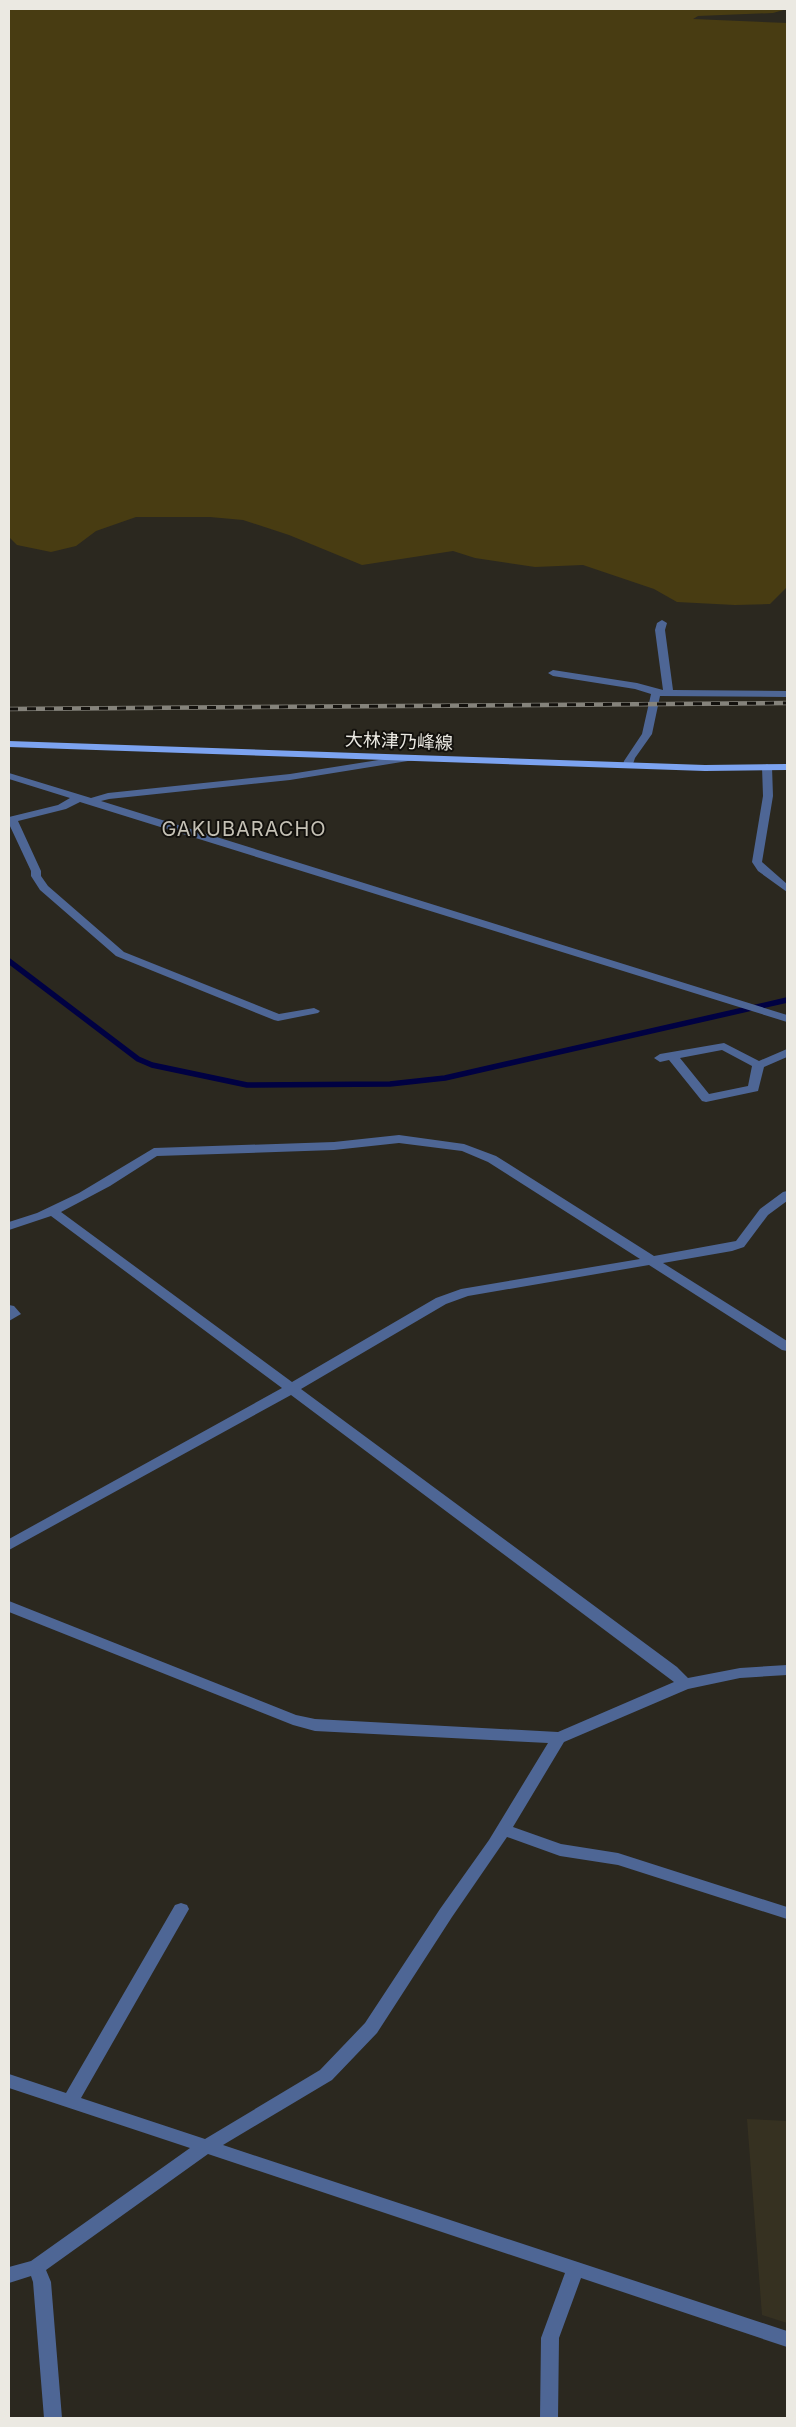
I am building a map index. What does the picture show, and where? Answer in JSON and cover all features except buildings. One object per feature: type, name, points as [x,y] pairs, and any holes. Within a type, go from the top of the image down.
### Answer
[{"type":"main road","name":"大林津乃峰線","points":[[9,744],[705,768],[787,767]]},
{"type":"street","points":[[662,623],[660,630],[668,693]]},
{"type":"street","points":[[553,673],[637,686],[656,693],[787,694]]},
{"type":"street","points":[[628,765],[629,759],[645,740],[654,710],[656,693]]},
{"type":"street","points":[[89,802],[108,796],[290,778],[410,758]]},
{"type":"street","points":[[767,767],[768,796],[757,862],[762,870],[787,889]]},
{"type":"street","points":[[9,776],[77,799],[787,1019]]},
{"type":"street","points":[[77,799],[62,807],[11,820],[36,871],[36,876],[44,888],[120,954],[278,1018],[314,1011]]},
{"type":"street","points":[[724,1046],[758,1065],[754,1088],[706,1098],[666,1057],[724,1046]]},
{"type":"street","points":[[758,1065],[787,1053]]},
{"type":"street","points":[[9,1226],[22,1225],[84,1195],[141,1163],[154,1152],[334,1146],[399,1139],[464,1148],[492,1159],[787,1347]]},
{"type":"street","points":[[9,1545],[291,1388],[441,1301],[466,1292],[732,1247],[740,1244],[764,1212],[787,1195]]},
{"type":"street","points":[[51,1210],[672,1671],[685,1684]]},
{"type":"street","points":[[9,1309],[14,1314],[9,1317]]},
{"type":"street","points":[[9,1606],[293,1720],[315,1724],[559,1738],[685,1684],[740,1673],[787,1670]]},
{"type":"street","points":[[9,2274],[36,2266],[207,2146],[326,2076],[370,2028],[504,1830],[559,1738]]},
{"type":"street","points":[[504,1830],[560,1850],[618,1859],[787,1913]]},
{"type":"street","points":[[70,2102],[181,1909]]},
{"type":"street","points":[[9,2081],[787,2339]]},
{"type":"street","points":[[36,2266],[42,2282],[54,2418]]},
{"type":"street","points":[[549,2418],[550,2338],[576,2268]]},
{"type":"shaded area","points":[[9,9],[787,9],[773,13],[698,16],[693,19],[787,23],[787,587],[770,604],[735,605],[677,602],[654,589],[583,565],[535,567],[475,558],[453,551],[362,565],[289,535],[243,520],[210,517],[136,517],[96,531],[76,546],[51,552],[17,545],[9,537]]},
{"type":"shaded area","points":[[747,2119],[787,2121],[787,2323],[762,2315]]},
{"type":"waterway","points":[[9,961],[138,1059],[152,1065],[247,1085],[390,1084],[445,1078],[787,1000]]},
{"type":"railway","points":[[9,709],[787,703]]},
{"type":"district","name":"GAKUBARACHO","points":[[244,829]]}]
